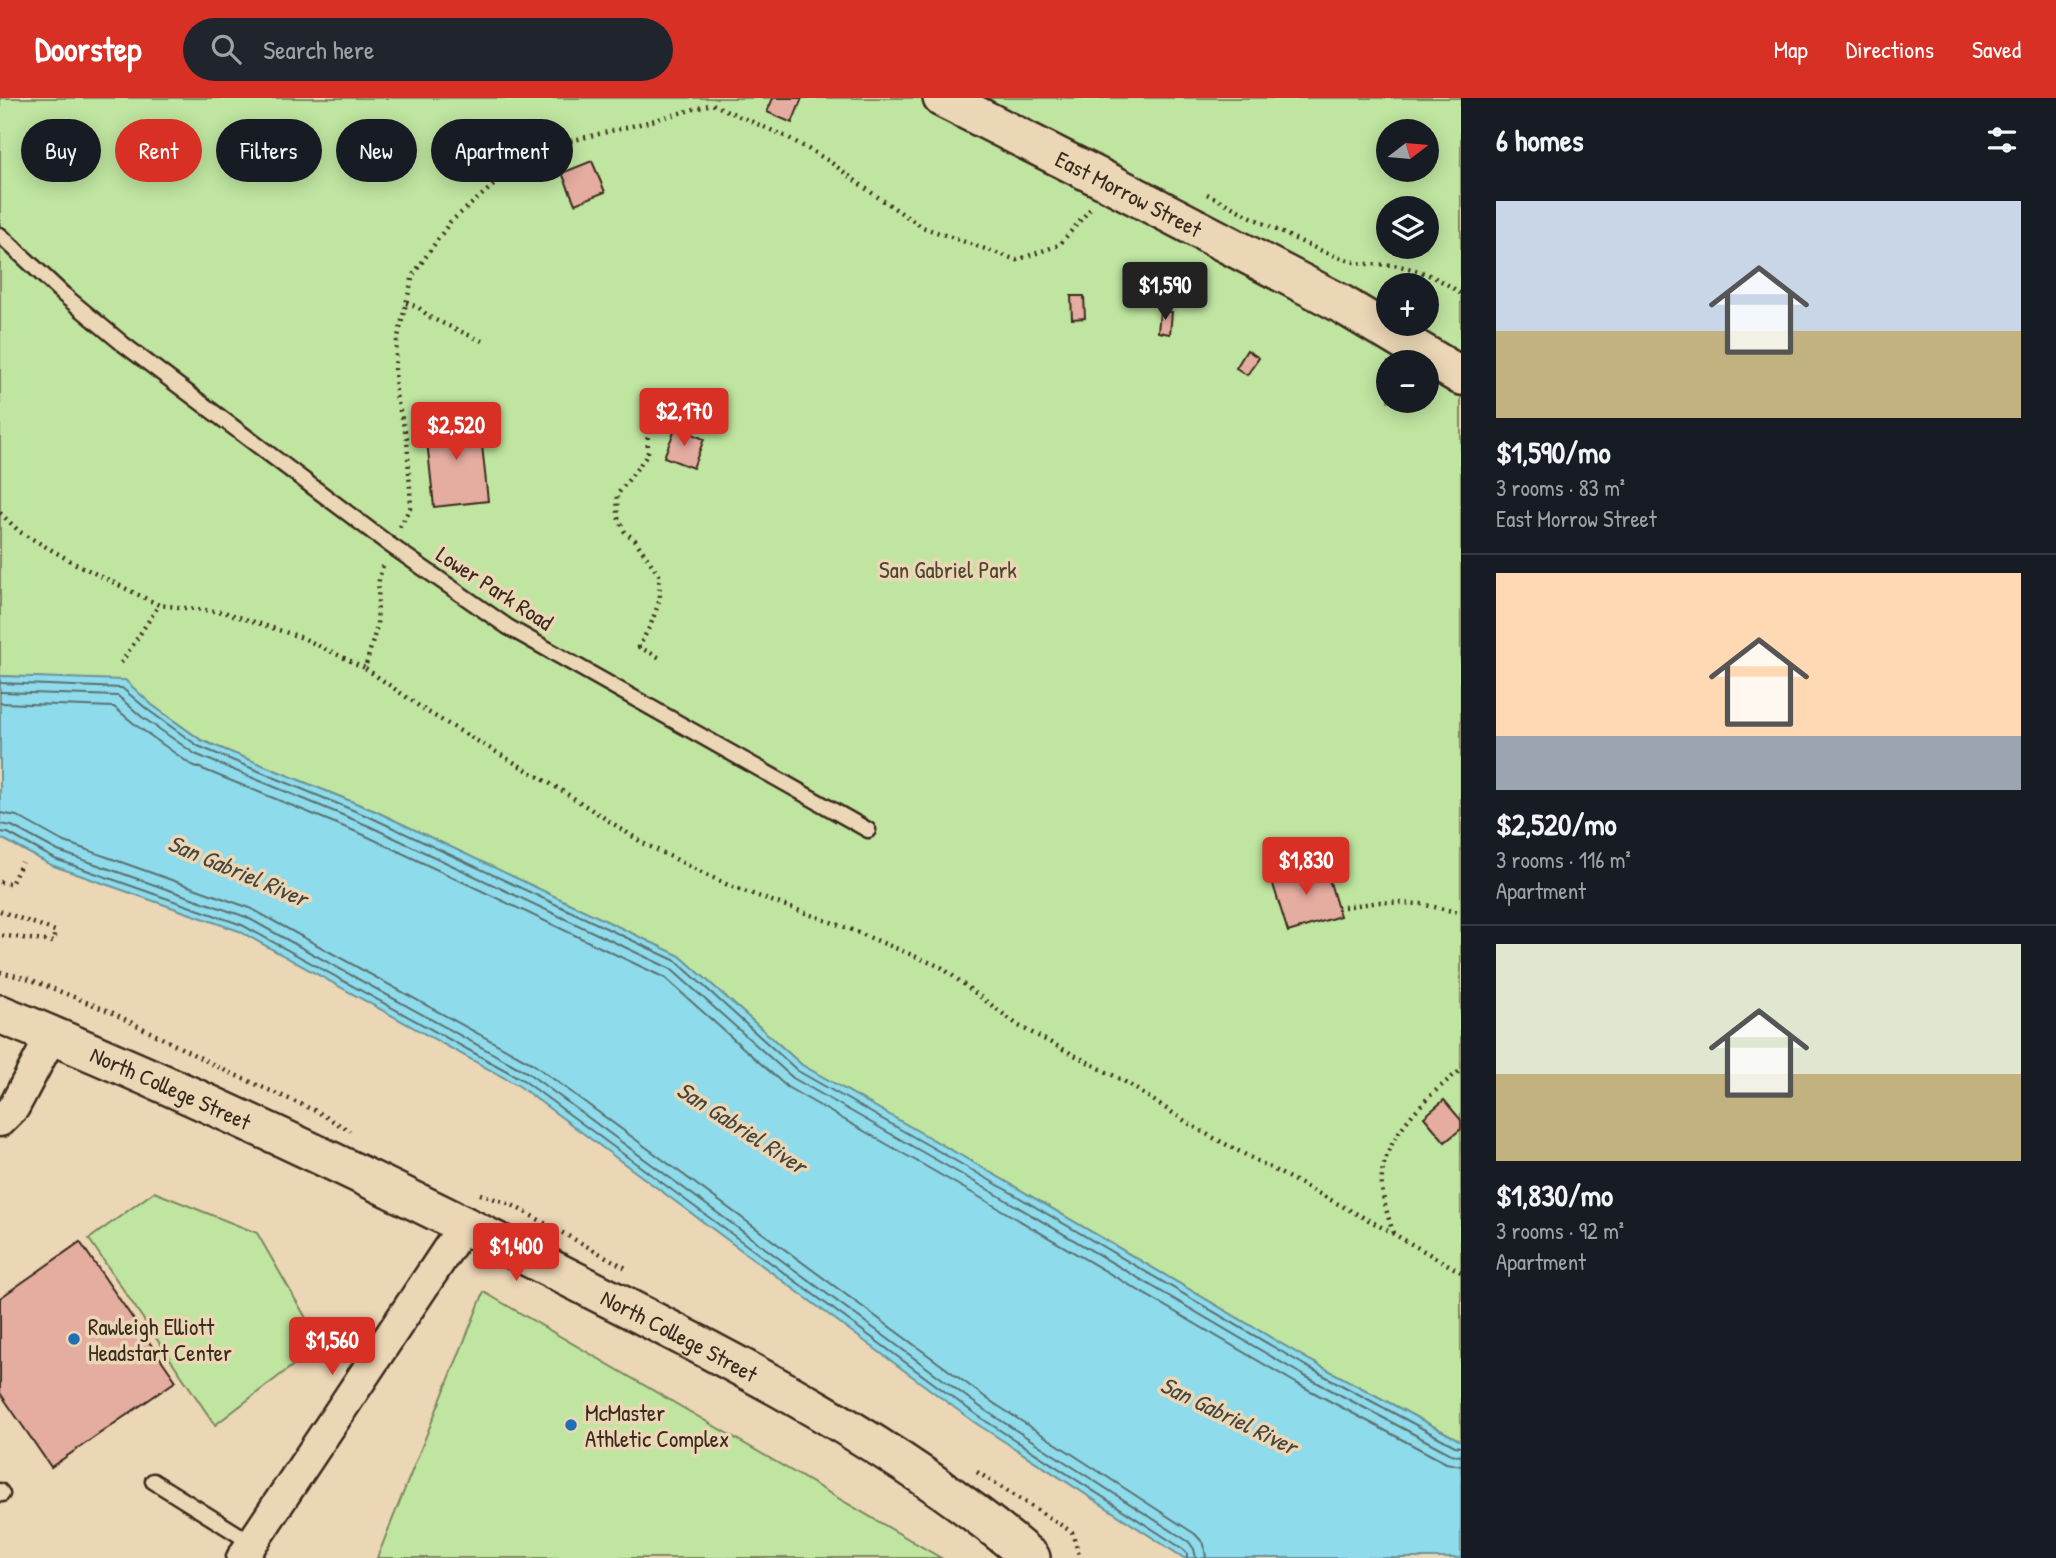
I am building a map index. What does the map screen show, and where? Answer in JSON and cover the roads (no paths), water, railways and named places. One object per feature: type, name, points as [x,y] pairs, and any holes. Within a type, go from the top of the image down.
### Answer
[{"type":"street","name":"East Morrow Street","points":[[942,98],[1338,302],[1461,376]]},
{"type":"street","name":"North College Street","points":[[0,1014],[247,1120],[640,1314],[806,1402],[893,1454],[1031,1558]]},
{"type":"street","points":[[0,1121],[14,1107],[52,1035]]},
{"type":"street","points":[[247,1550],[464,1225]]},
{"type":"lane","name":"Lower Park Road","points":[[0,235],[64,295],[123,344],[390,545],[508,627],[868,830]]},
{"type":"lane","points":[[153,1481],[247,1550]]},
{"type":"water","name":"San Gabriel River","points":[[0,676],[125,680],[152,705],[201,740],[375,811],[680,956],[802,1065],[1309,1360],[1461,1441],[1461,1558],[1184,1558],[974,1422],[519,1086],[239,931],[51,865],[0,839]]},
{"type":"place","name":"Rawleigh Elliott Headstart Center","points":[[74,1339]]},
{"type":"place","name":"McMaster Athletic Complex","points":[[571,1425]]},
{"type":"park label","name":"San Gabriel Park","points":[[948,569]]}]
